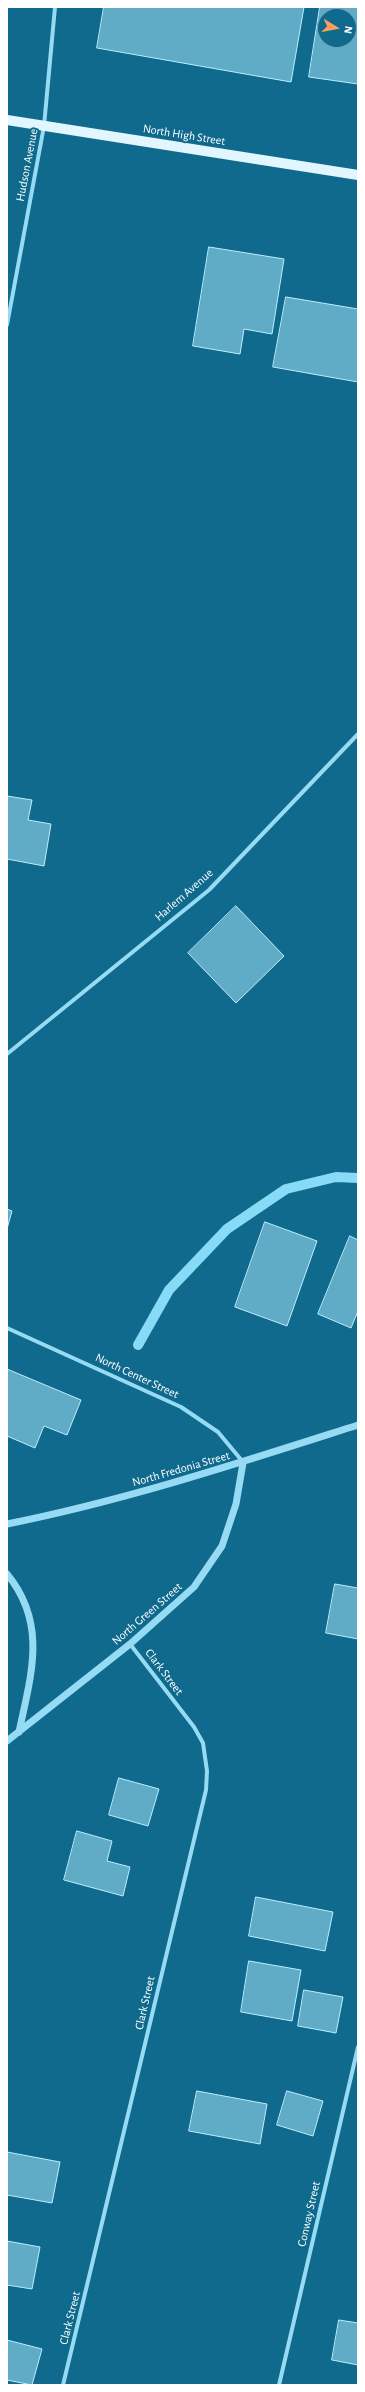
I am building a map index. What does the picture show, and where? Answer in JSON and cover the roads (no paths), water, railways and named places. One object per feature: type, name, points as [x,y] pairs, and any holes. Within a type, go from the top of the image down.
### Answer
[{"type":"main road","name":"North High Street","points":[[7,120],[358,175]]},
{"type":"street","name":"Hudson Avenue","points":[[7,325],[44,126],[55,7]]},
{"type":"street","name":"Harlem Avenue","points":[[7,1054],[209,890],[358,734]]},
{"type":"street","name":"North Center Street","points":[[7,1328],[181,1407],[218,1432],[243,1463]]},
{"type":"street","name":"North Fredonia Street","points":[[7,1524],[135,1494],[243,1463],[358,1425]]},
{"type":"street","name":"North Green Street","points":[[7,1741],[130,1644],[194,1587],[222,1546],[230,1524],[243,1463]]},
{"type":"street","points":[[7,1574],[23,1599],[33,1629],[32,1669],[19,1732]]},
{"type":"street","name":"Clark Street","points":[[64,2385],[206,1790],[207,1772],[203,1744],[194,1727],[130,1644]]},
{"type":"street","name":"Conway Street","points":[[279,2385],[358,2047]]},
{"type":"waterway","points":[[138,1345],[169,1290],[227,1229],[286,1189],[336,1177],[358,1178]]}]
